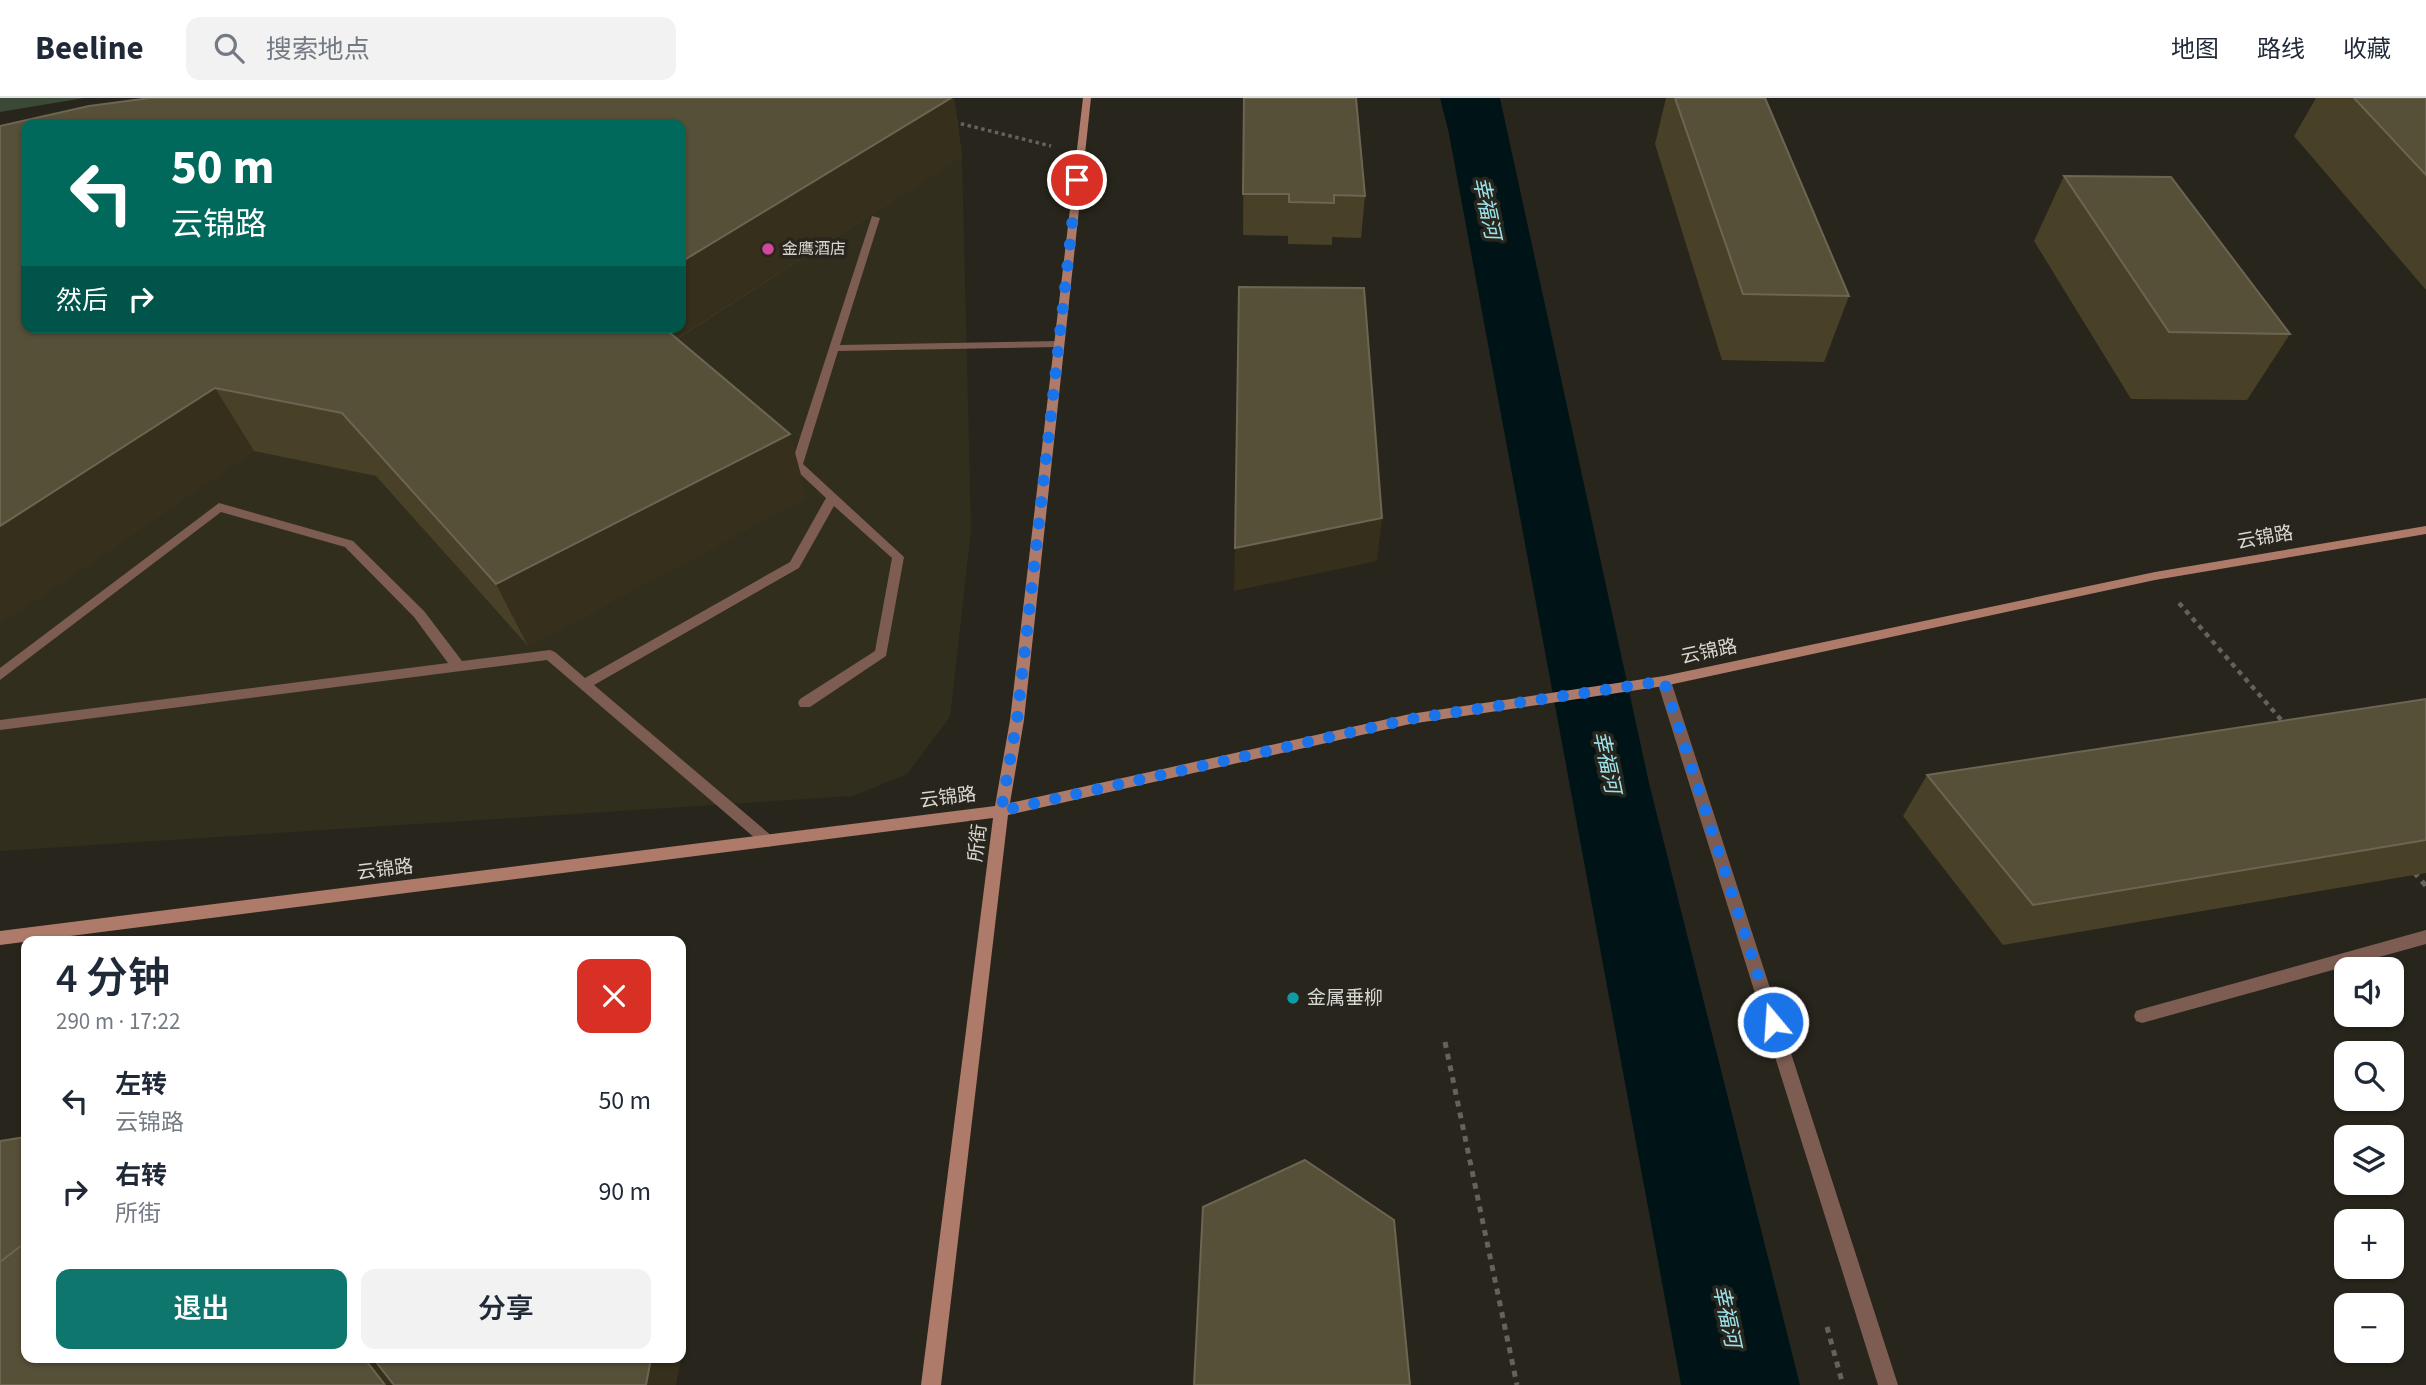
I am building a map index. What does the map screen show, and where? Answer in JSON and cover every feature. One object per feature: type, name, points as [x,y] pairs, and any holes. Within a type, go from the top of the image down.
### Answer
[{"type":"street","name":"所街","points":[[931,1385],[1001,811],[1017,720],[1087,98]]},
{"type":"street","name":"云锦路","points":[[0,938],[1001,811],[1410,719],[1664,681],[2155,576],[2426,530]]},
{"type":"lane","points":[[797,465],[876,218]]},
{"type":"lane","points":[[834,348],[1059,344]]},
{"type":"lane","points":[[779,448],[898,557],[881,653],[805,703]]},
{"type":"lane","points":[[585,684],[795,565],[834,496]]},
{"type":"lane","points":[[0,675],[219,507],[349,544],[419,614],[458,666]]},
{"type":"lane","points":[[0,725],[550,655],[768,841]]},
{"type":"lane","points":[[1664,681],[1888,1385]]},
{"type":"lane","points":[[2142,1016],[2426,937]]},
{"type":"path","points":[[948,120],[1080,153]]},
{"type":"path","points":[[2155,576],[2291,731]]},
{"type":"path","points":[[2408,865],[2426,886]]},
{"type":"path","points":[[1445,1042],[1517,1385]]},
{"type":"shaded area","points":[[598,98],[792,98],[962,156],[971,531],[950,717],[907,774],[853,796],[0,851],[0,195],[21,302],[21,333],[686,333],[686,119],[665,119]]},
{"type":"green space","points":[[0,98],[84,98],[0,112]]},
{"type":"water","name":"幸福河","points":[[1440,98],[1500,98],[1649,783],[1800,1385],[1681,1385],[1449,134]]},
{"type":"building","points":[[150,98],[951,98],[686,259],[686,119],[31,119],[89,106]]},
{"type":"building","points":[[1244,98],[1356,98],[1365,196],[1334,195],[1334,203],[1289,202],[1289,194],[1243,194]]},
{"type":"building","points":[[1675,98],[1765,98],[1849,296],[1743,294]]},
{"type":"building","points":[[2354,98],[2426,98],[2426,175]]},
{"type":"building","points":[[21,121],[21,333],[670,333],[790,434],[496,584],[342,413],[215,388],[0,526],[0,126]]},
{"type":"building","points":[[2064,176],[2171,177],[2290,334],[2169,332]]},
{"type":"building","points":[[1239,287],[1364,288],[1382,518],[1235,548]]},
{"type":"building","points":[[2426,699],[2426,840],[2033,905],[1927,775]]},
{"type":"building","points":[[21,1138],[21,1246],[0,1262],[0,1141]]},
{"type":"building","points":[[1305,1160],[1394,1220],[1410,1385],[1194,1385],[1203,1207]]},
{"type":"building","points":[[21,1246],[21,1363],[368,1363],[385,1385],[0,1385],[0,1262]]},
{"type":"building","points":[[377,1363],[650,1363],[646,1385],[394,1385]]},
{"type":"place","name":"金鹰酒店","points":[[768,249]]},
{"type":"place","name":"金属垂柳","points":[[1293,998]]},
{"type":"route","points":[[1077,180],[1017,720],[1001,811],[1410,719],[1664,681],[1773,1022]]}]
